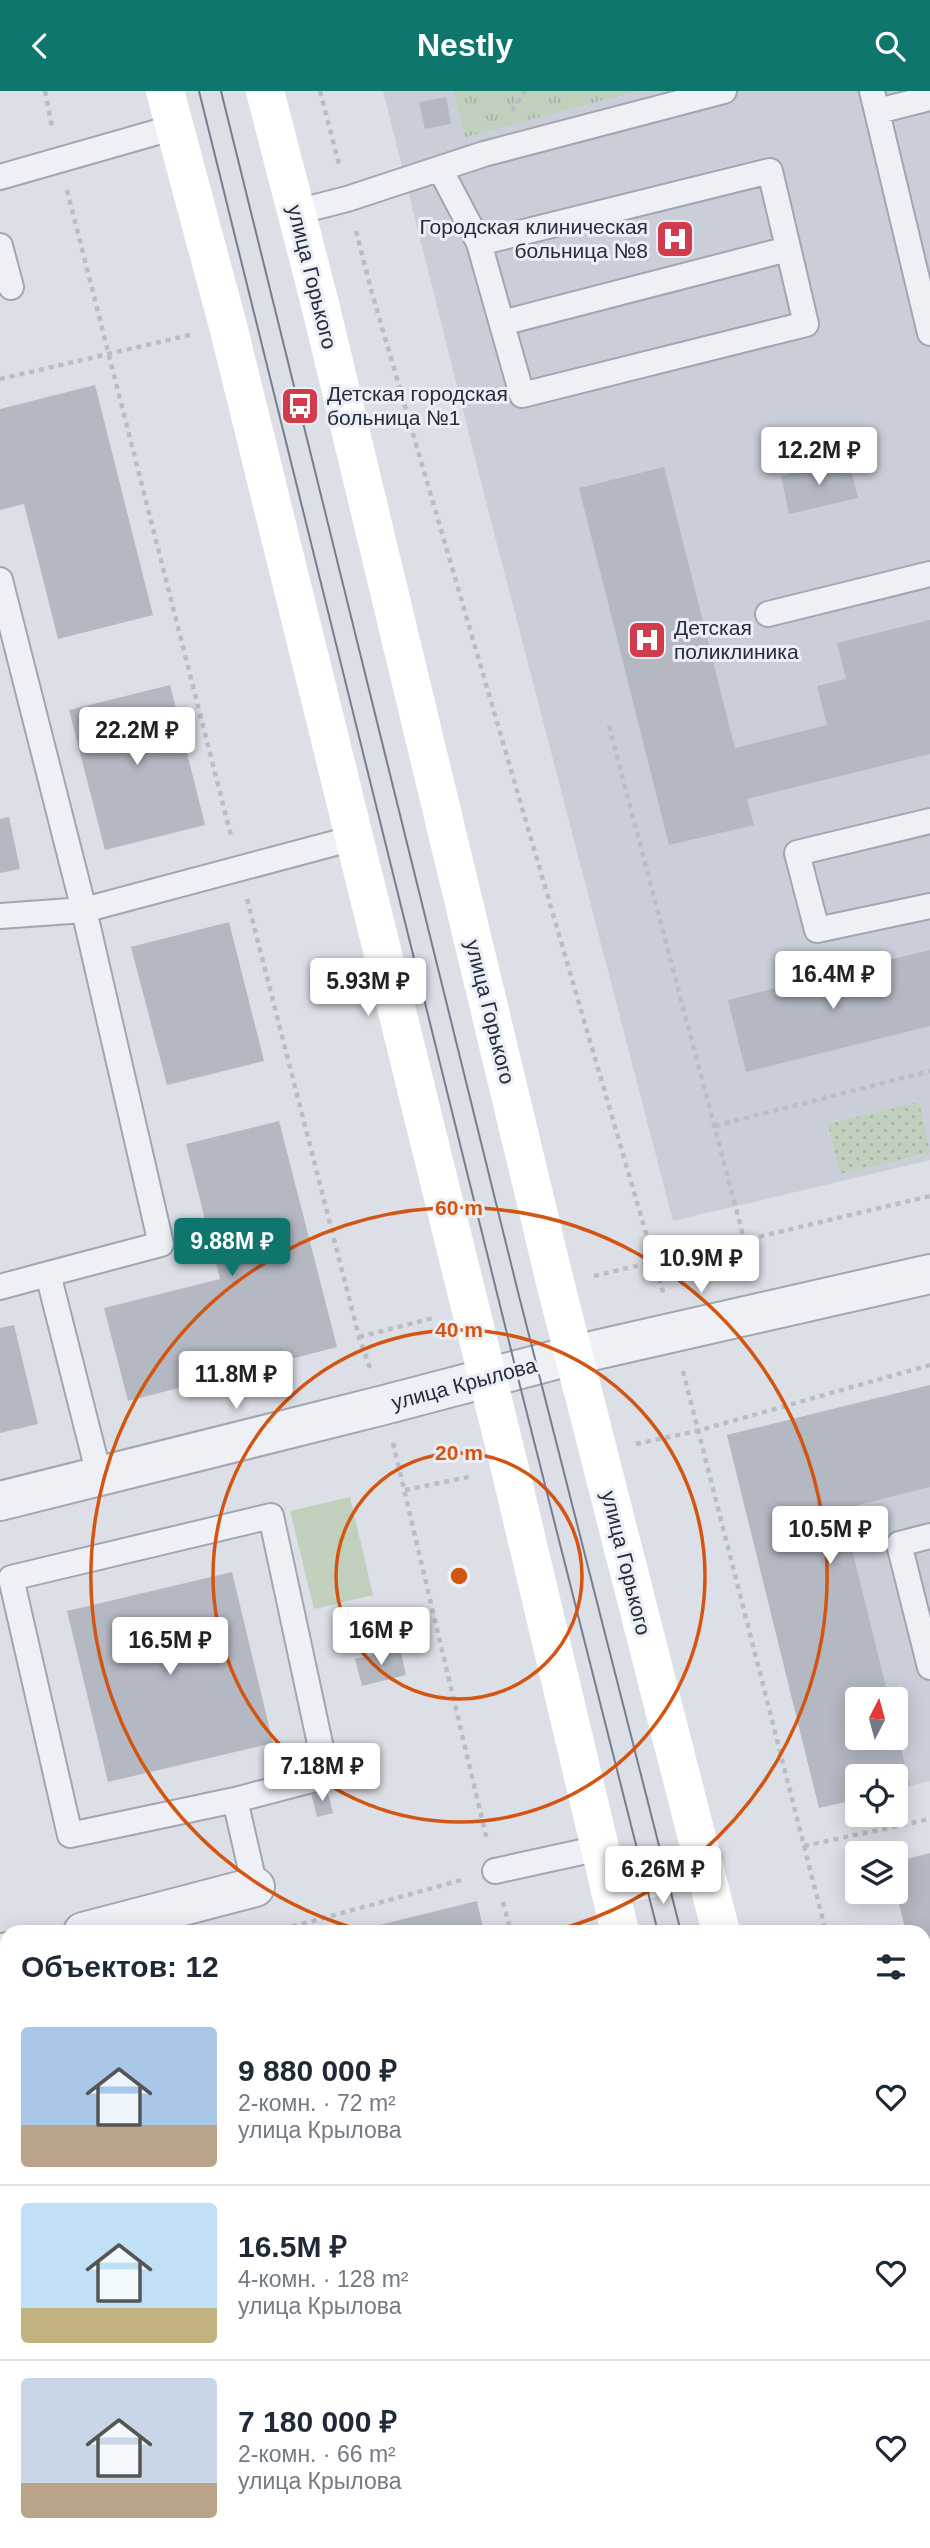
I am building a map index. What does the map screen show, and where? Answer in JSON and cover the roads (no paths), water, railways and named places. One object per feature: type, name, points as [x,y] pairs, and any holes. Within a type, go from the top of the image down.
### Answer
[{"type":"main road","points":[[165,91],[228,326],[510,1469],[618,1925]]},
{"type":"main road","name":"улица Горького","points":[[265,91],[597,1452],[719,1925]]},
{"type":"main road","points":[[609,1888],[705,1866]]},
{"type":"street","name":"улица Крылова","points":[[0,1500],[574,1355],[930,1273]]},
{"type":"street","points":[[110,1925],[255,1887]]},
{"type":"lane","points":[[296,212],[347,199],[484,154],[724,91]]},
{"type":"lane","points":[[930,99],[875,101],[930,333]]},
{"type":"lane","points":[[0,177],[175,127]]},
{"type":"lane","points":[[440,169],[479,243],[522,395],[806,324],[770,171],[479,243]]},
{"type":"lane","points":[[0,246],[11,287]]},
{"type":"lane","points":[[502,323],[788,249]]},
{"type":"lane","points":[[768,614],[930,574]]},
{"type":"lane","points":[[0,580],[84,910],[161,1244],[0,1287]]},
{"type":"lane","points":[[930,821],[797,853],[817,930],[930,906]]},
{"type":"lane","points":[[0,916],[84,910],[354,838]]},
{"type":"lane","points":[[48,1274],[99,1475]]},
{"type":"lane","points":[[271,1515],[327,1776],[235,1800],[71,1835],[10,1578],[271,1515]]},
{"type":"lane","points":[[930,1536],[899,1544],[930,1667]]},
{"type":"lane","points":[[235,1800],[255,1887]]},
{"type":"lane","points":[[495,1871],[600,1849]]},
{"type":"tram line","points":[[199,91],[656,1925]]},
{"type":"tram line","points":[[221,91],[519,1296],[679,1925]]},
{"type":"place","name":"Городская клиническая больница №8","points":[[675,239]]},
{"type":"place","name":"Детская городская больница №1","points":[[300,406]]},
{"type":"place","name":"Детская поликлиника","points":[[647,640]]}]
